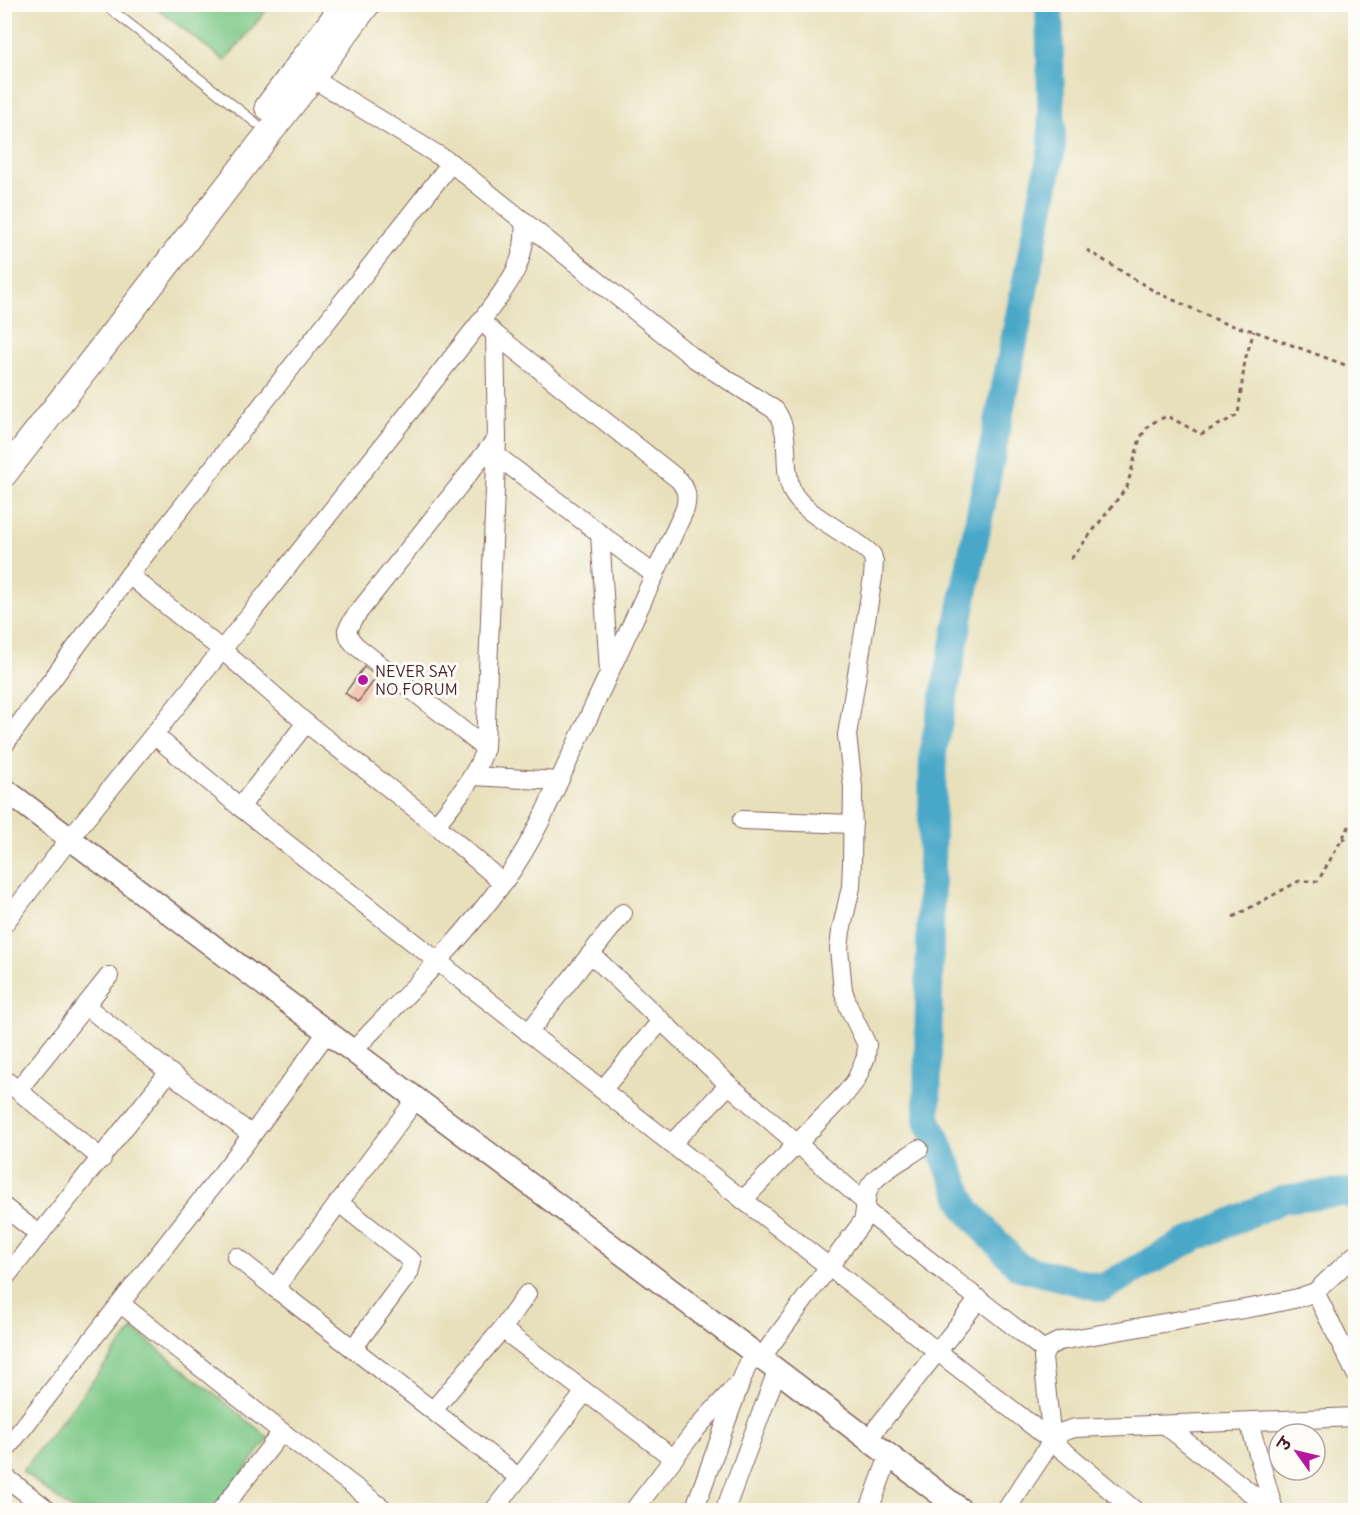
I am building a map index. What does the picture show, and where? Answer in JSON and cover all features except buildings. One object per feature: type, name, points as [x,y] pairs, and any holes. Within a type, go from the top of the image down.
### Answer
[{"type":"main road","points":[[4,446],[256,123],[345,4]]},
{"type":"main road","points":[[4,474],[367,4]]},
{"type":"street","points":[[312,78],[451,163],[695,359],[775,410],[782,419],[785,429],[790,484],[799,502],[872,555],[873,577],[847,735],[853,787],[851,887],[838,949],[843,990],[867,1045],[866,1057],[856,1080],[846,1093],[743,1200]]},
{"type":"street","points":[[4,745],[129,575],[451,163]]},
{"type":"street","points":[[4,924],[481,321],[514,276],[525,238],[524,222]]},
{"type":"street","points":[[354,1050],[438,961],[503,883],[532,837],[655,575],[685,509],[687,498],[686,488],[679,480],[481,321]]},
{"type":"street","points":[[436,825],[473,776],[485,748],[497,447],[495,334]]},
{"type":"street","points":[[497,447],[600,534],[655,575]]},
{"type":"street","points":[[485,748],[355,645],[347,630],[353,619],[497,447]]},
{"type":"street","points":[[600,534],[609,673]]},
{"type":"street","points":[[129,575],[222,650],[306,723],[436,825],[503,883]]},
{"type":"street","points":[[240,807],[306,723]]},
{"type":"street","points":[[154,735],[240,807],[1052,1441],[1134,1510]]},
{"type":"street","points":[[473,776],[560,781]]},
{"type":"street","points":[[4,789],[354,1050],[961,1510]]},
{"type":"street","points":[[742,820],[853,824]]},
{"type":"street","points":[[528,1033],[623,913]]},
{"type":"street","points":[[591,954],[729,1085],[866,1207],[1045,1351]]},
{"type":"street","points":[[102,1158],[11,1084],[86,1006],[109,976]]},
{"type":"street","points":[[86,1006],[252,1135]]},
{"type":"street","points":[[602,1090],[661,1021]]},
{"type":"street","points":[[4,1452],[252,1135],[328,1031]]},
{"type":"street","points":[[4,1279],[169,1072]]},
{"type":"street","points":[[671,1144],[729,1085]]},
{"type":"street","points":[[275,1288],[416,1099]]},
{"type":"street","points":[[634,1510],[697,1428],[764,1360],[828,1267],[863,1221],[868,1188],[919,1149]]},
{"type":"street","points":[[338,1202],[412,1261],[409,1273],[354,1347]]},
{"type":"street","points":[[4,1207],[40,1235]]},
{"type":"street","points":[[1052,1441],[1043,1359],[1050,1344],[1261,1306],[1320,1288],[1356,1254]]},
{"type":"street","points":[[236,1257],[434,1409],[518,1477]]},
{"type":"street","points":[[1320,1288],[1356,1374]]},
{"type":"street","points":[[434,1409],[502,1329],[527,1294]]},
{"type":"street","points":[[868,1439],[979,1299]]},
{"type":"street","points":[[121,1304],[282,1432],[385,1510]]},
{"type":"street","points":[[502,1329],[673,1458]]},
{"type":"street","points":[[725,1510],[764,1360]]},
{"type":"street","points":[[694,1510],[741,1381]]},
{"type":"street","points":[[494,1510],[585,1392]]},
{"type":"street","points":[[1006,1510],[1052,1441],[1062,1432],[1075,1428],[1355,1420]]},
{"type":"street","points":[[1249,1422],[1273,1510]]},
{"type":"street","points":[[1165,1425],[1273,1510]]},
{"type":"street","points":[[221,1510],[282,1432]]},
{"type":"street","points":[[868,1510],[889,1456]]},
{"type":"street","points":[[4,1476],[48,1510]]},
{"type":"lane","points":[[105,4],[256,123]]},
{"type":"path","points":[[1087,250],[1154,291],[1226,324],[1254,331],[1356,369]]},
{"type":"path","points":[[1071,558],[1126,487],[1140,438],[1150,424],[1167,416],[1201,434],[1238,415],[1245,360],[1254,331]]},
{"type":"path","points":[[1233,916],[1299,880],[1318,881],[1354,818],[1356,801]]},
{"type":"path","points":[[1342,839],[1356,838]]},
{"type":"green space","points":[[152,5],[271,5],[225,61]]},
{"type":"green space","points":[[133,1329],[269,1438],[215,1510],[72,1510],[22,1471]]},
{"type":"waterway","points":[[1049,4],[1052,149],[933,751],[927,1118],[967,1210],[1019,1267],[1102,1288],[1182,1244],[1283,1199],[1345,1192],[1356,1198]]},
{"type":"place","name":"NEVER SAY NO FORUM","points":[[363,680]]}]
